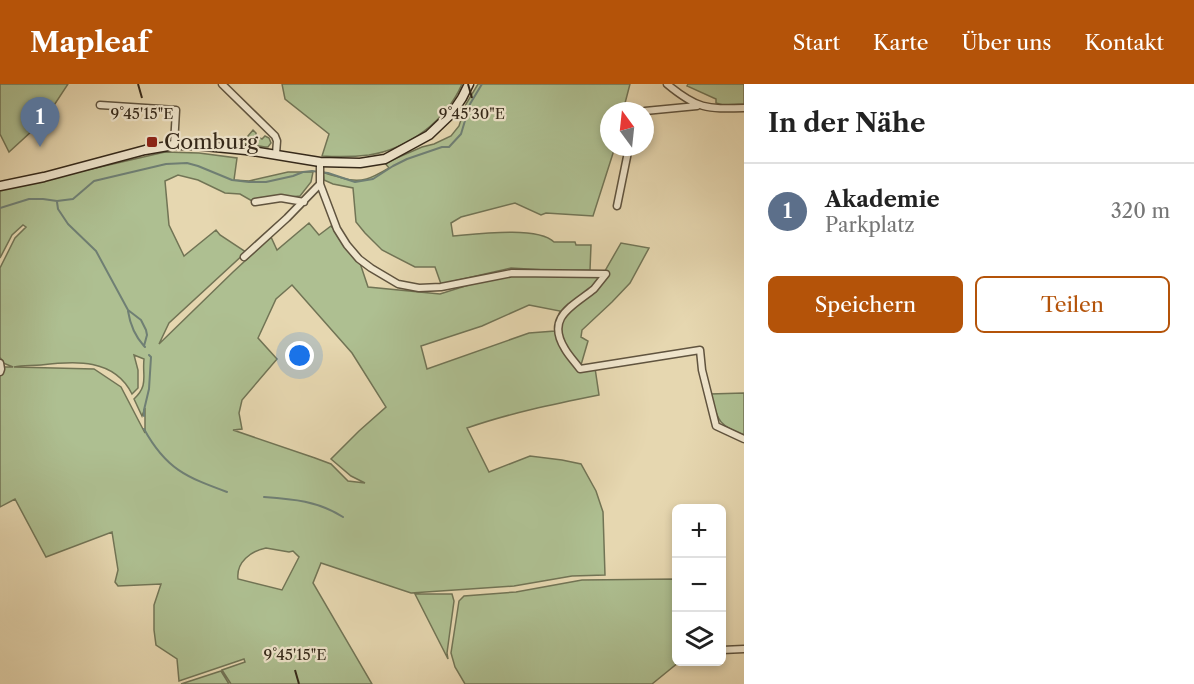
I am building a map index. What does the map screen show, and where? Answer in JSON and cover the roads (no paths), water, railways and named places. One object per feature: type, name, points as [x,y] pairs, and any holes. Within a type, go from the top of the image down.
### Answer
[{"type":"main road","points":[[0,186],[174,145],[276,154],[320,162],[360,163],[385,159],[429,135],[452,113],[469,84]]},
{"type":"street","points":[[222,84],[272,131],[277,141],[276,154]]},
{"type":"street","points":[[667,84],[697,106]]},
{"type":"street","points":[[100,105],[176,110],[174,145]]},
{"type":"street","points":[[654,110],[697,106],[720,109],[744,108]]},
{"type":"street","points":[[617,206],[627,156]]},
{"type":"street","points":[[320,162],[320,184],[337,229],[347,245],[371,268],[398,284],[419,288],[441,287],[512,273],[606,274],[596,287],[565,311],[560,321],[559,335],[564,348],[580,369],[700,350],[702,370],[716,426],[744,439]]},
{"type":"street","points":[[244,257],[320,184]]},
{"type":"street","points":[[255,202],[281,198],[303,202]]},
{"type":"street","points":[[0,363],[0,372]]},
{"type":"street","points":[[726,650],[744,649]]},
{"type":"waterway","points":[[0,208],[29,199],[57,201],[73,199],[94,181],[166,164],[187,163],[232,180],[249,182],[266,182],[312,171],[328,173],[355,182],[373,179],[407,159],[442,147],[449,147],[461,134],[470,104],[482,84]]},
{"type":"waterway","points":[[57,202],[58,209],[68,224],[96,251],[128,310],[141,320],[147,335],[145,347]]},
{"type":"waterway","points":[[128,311],[133,329],[144,346]]},
{"type":"waterway","points":[[144,416],[149,389],[151,357],[149,355]]},
{"type":"waterway","points":[[144,429],[160,454],[178,470],[227,492]]},
{"type":"waterway","points":[[264,497],[315,504],[343,517]]},
{"type":"place","name":"Comburg","points":[[152,142]]},
{"type":"place","name":"Akademie","points":[[40,147]]}]
